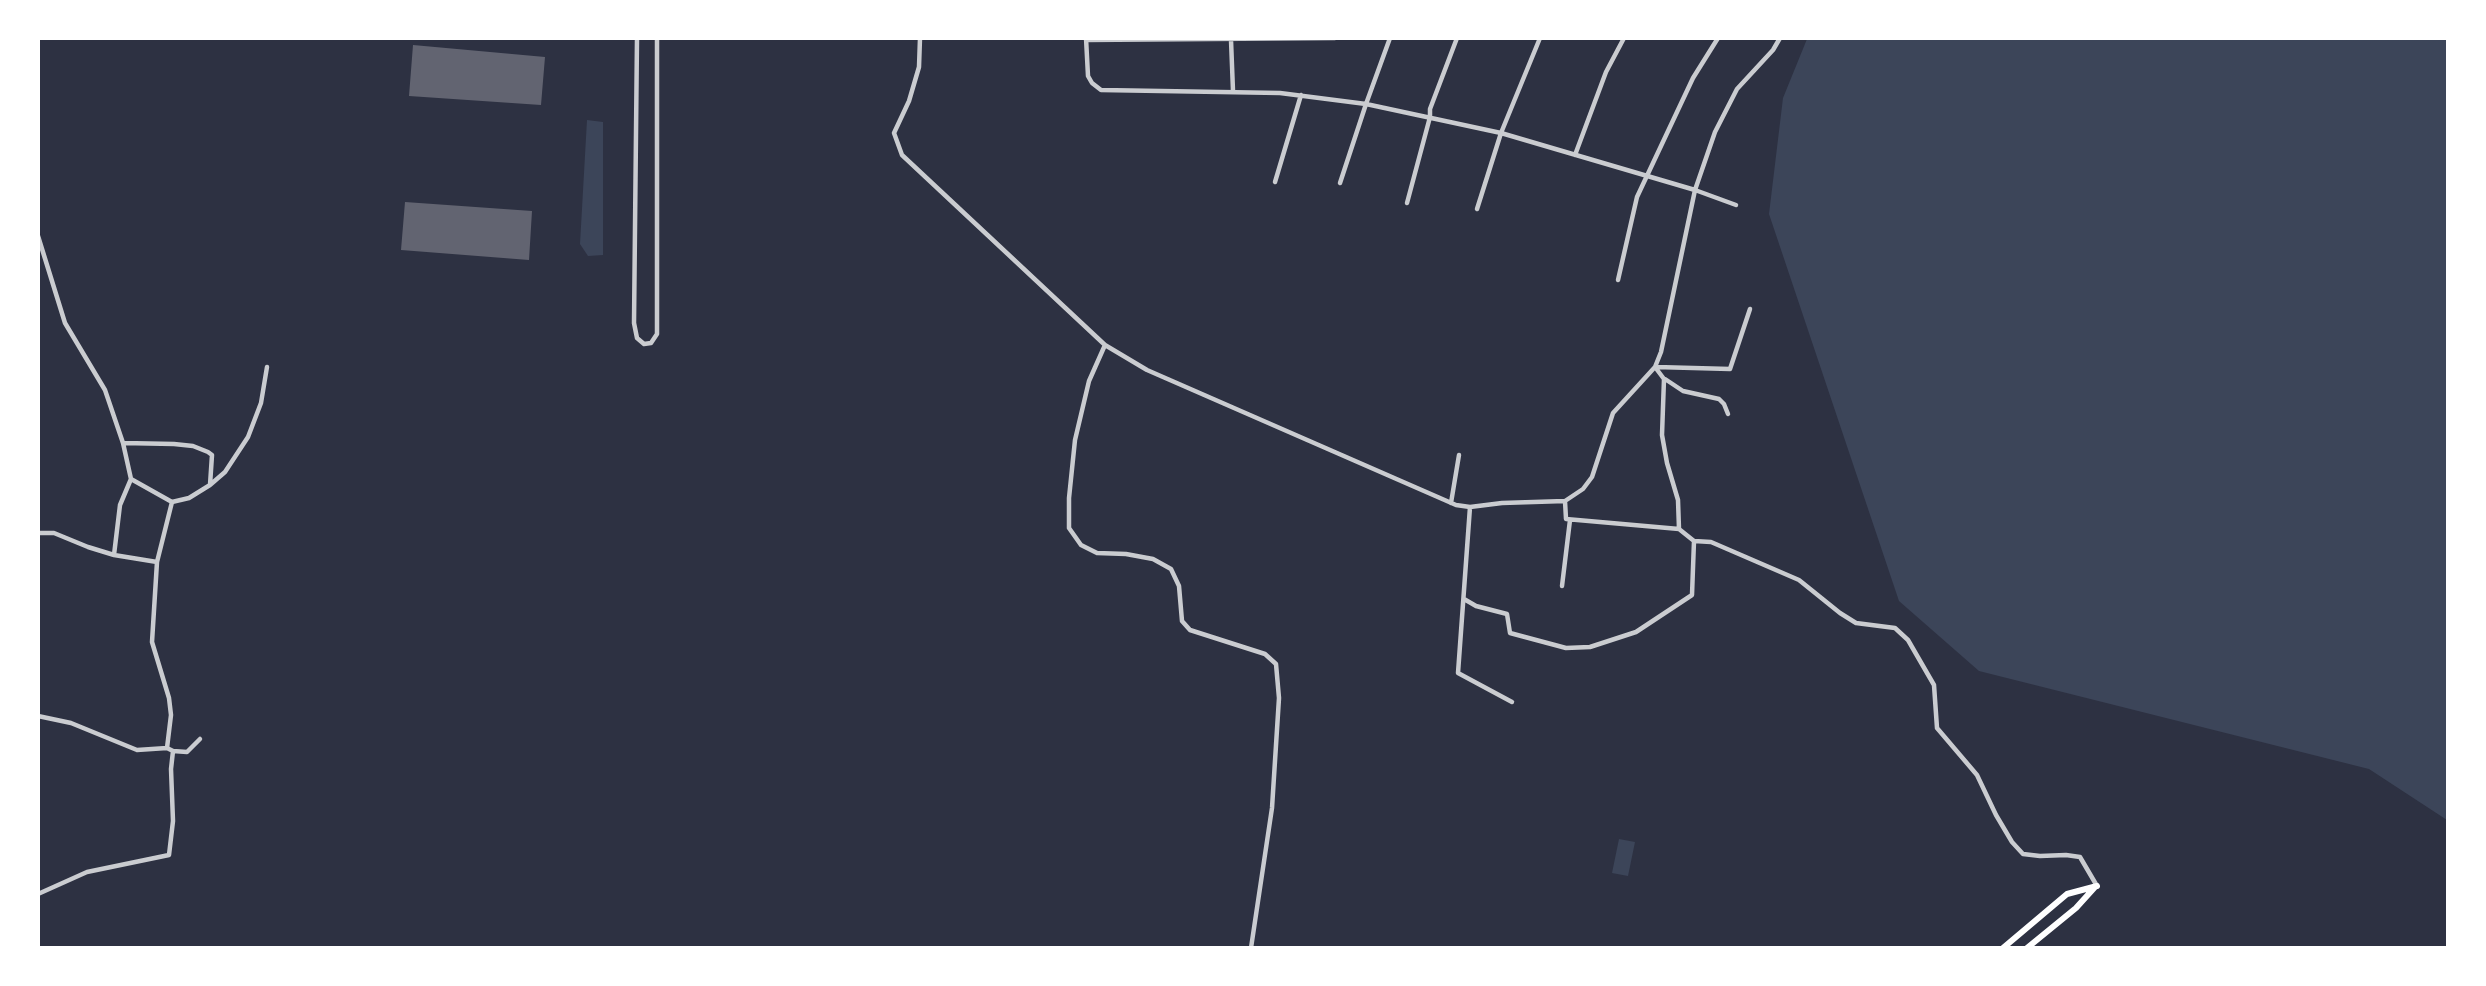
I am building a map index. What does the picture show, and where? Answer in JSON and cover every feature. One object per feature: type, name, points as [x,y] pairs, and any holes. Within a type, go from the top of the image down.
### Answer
[{"type":"main road","points":[[2003,947],[2067,894],[2097,886]]},
{"type":"main road","points":[[2027,947],[2076,908],[2097,886]]},
{"type":"street","points":[[637,38],[634,323],[637,338],[644,344],[651,343],[657,334],[657,38]]},
{"type":"street","points":[[920,38],[919,67],[909,101],[894,133],[902,155],[1105,345],[1147,370],[1451,503],[1470,507],[1564,501],[1583,489],[1592,477],[1613,413],[1655,367],[1661,352],[1695,190],[1715,132],[1737,89],[1773,50],[1780,38]]},
{"type":"street","points":[[1335,38],[1086,39],[1088,76],[1101,90],[1233,91],[1366,104],[1501,133],[1695,190],[1736,205]]},
{"type":"street","points":[[1340,183],[1390,38]]},
{"type":"street","points":[[1407,203],[1430,109],[1457,38]]},
{"type":"street","points":[[1477,209],[1501,133],[1540,38]]},
{"type":"street","points":[[1575,155],[1606,72],[1624,38]]},
{"type":"street","points":[[1618,280],[1637,197],[1693,78],[1718,38]]},
{"type":"street","points":[[1231,39],[1233,91]]},
{"type":"street","points":[[1275,182],[1301,96]]},
{"type":"street","points":[[38,236],[65,323],[105,390],[123,443],[131,479],[120,505],[114,555]]},
{"type":"street","points":[[1655,367],[1730,369],[1750,309]]},
{"type":"street","points":[[1105,345],[1089,382],[1075,440],[1069,528],[1081,545],[1097,553],[1153,559],[1171,569],[1179,586],[1182,621],[1190,630],[1265,654],[1276,663],[1279,698],[1272,808],[1251,947]]},
{"type":"street","points":[[131,479],[172,502],[189,498],[225,472],[248,437],[261,404],[267,367]]},
{"type":"street","points":[[1655,367],[1664,379],[1683,391],[1719,399],[1728,414]]},
{"type":"street","points":[[1664,379],[1662,435],[1678,500],[1679,529]]},
{"type":"street","points":[[123,443],[194,446],[208,452],[212,455],[209,485]]},
{"type":"street","points":[[1451,503],[1459,456]]},
{"type":"street","points":[[1564,501],[1566,519],[1679,529],[1693,541],[1711,542],[1799,580],[1840,613],[1856,622],[1895,628],[1908,640],[1934,685],[1937,728],[1977,775],[2012,842],[2023,854],[2080,857],[2097,886]]},
{"type":"street","points":[[167,748],[171,715],[169,698],[152,642],[157,562],[172,502]]},
{"type":"street","points":[[1470,507],[1458,673],[1512,702]]},
{"type":"street","points":[[1562,586],[1570,520]]},
{"type":"street","points":[[38,533],[54,533],[114,555],[157,562]]},
{"type":"street","points":[[1464,599],[1476,606],[1507,614],[1510,633],[1566,648],[1590,647],[1636,632],[1692,595],[1693,541]]},
{"type":"street","points":[[38,716],[71,723],[137,750],[167,748],[187,752],[200,739]]},
{"type":"street","points":[[38,894],[87,872],[169,855],[173,821],[173,751]]},
{"type":"shaded area","points":[[1807,39],[2447,39],[2447,820],[2369,769],[1979,671],[1899,601],[1769,214],[1783,98]]},
{"type":"shaded area","points":[[587,120],[603,122],[603,255],[588,256],[580,244]]},
{"type":"shaded area","points":[[1619,839],[1635,842],[1628,876],[1612,873]]},
{"type":"building","points":[[413,45],[545,57],[541,105],[409,96]]},
{"type":"building","points":[[405,202],[532,211],[529,260],[401,250]]}]
